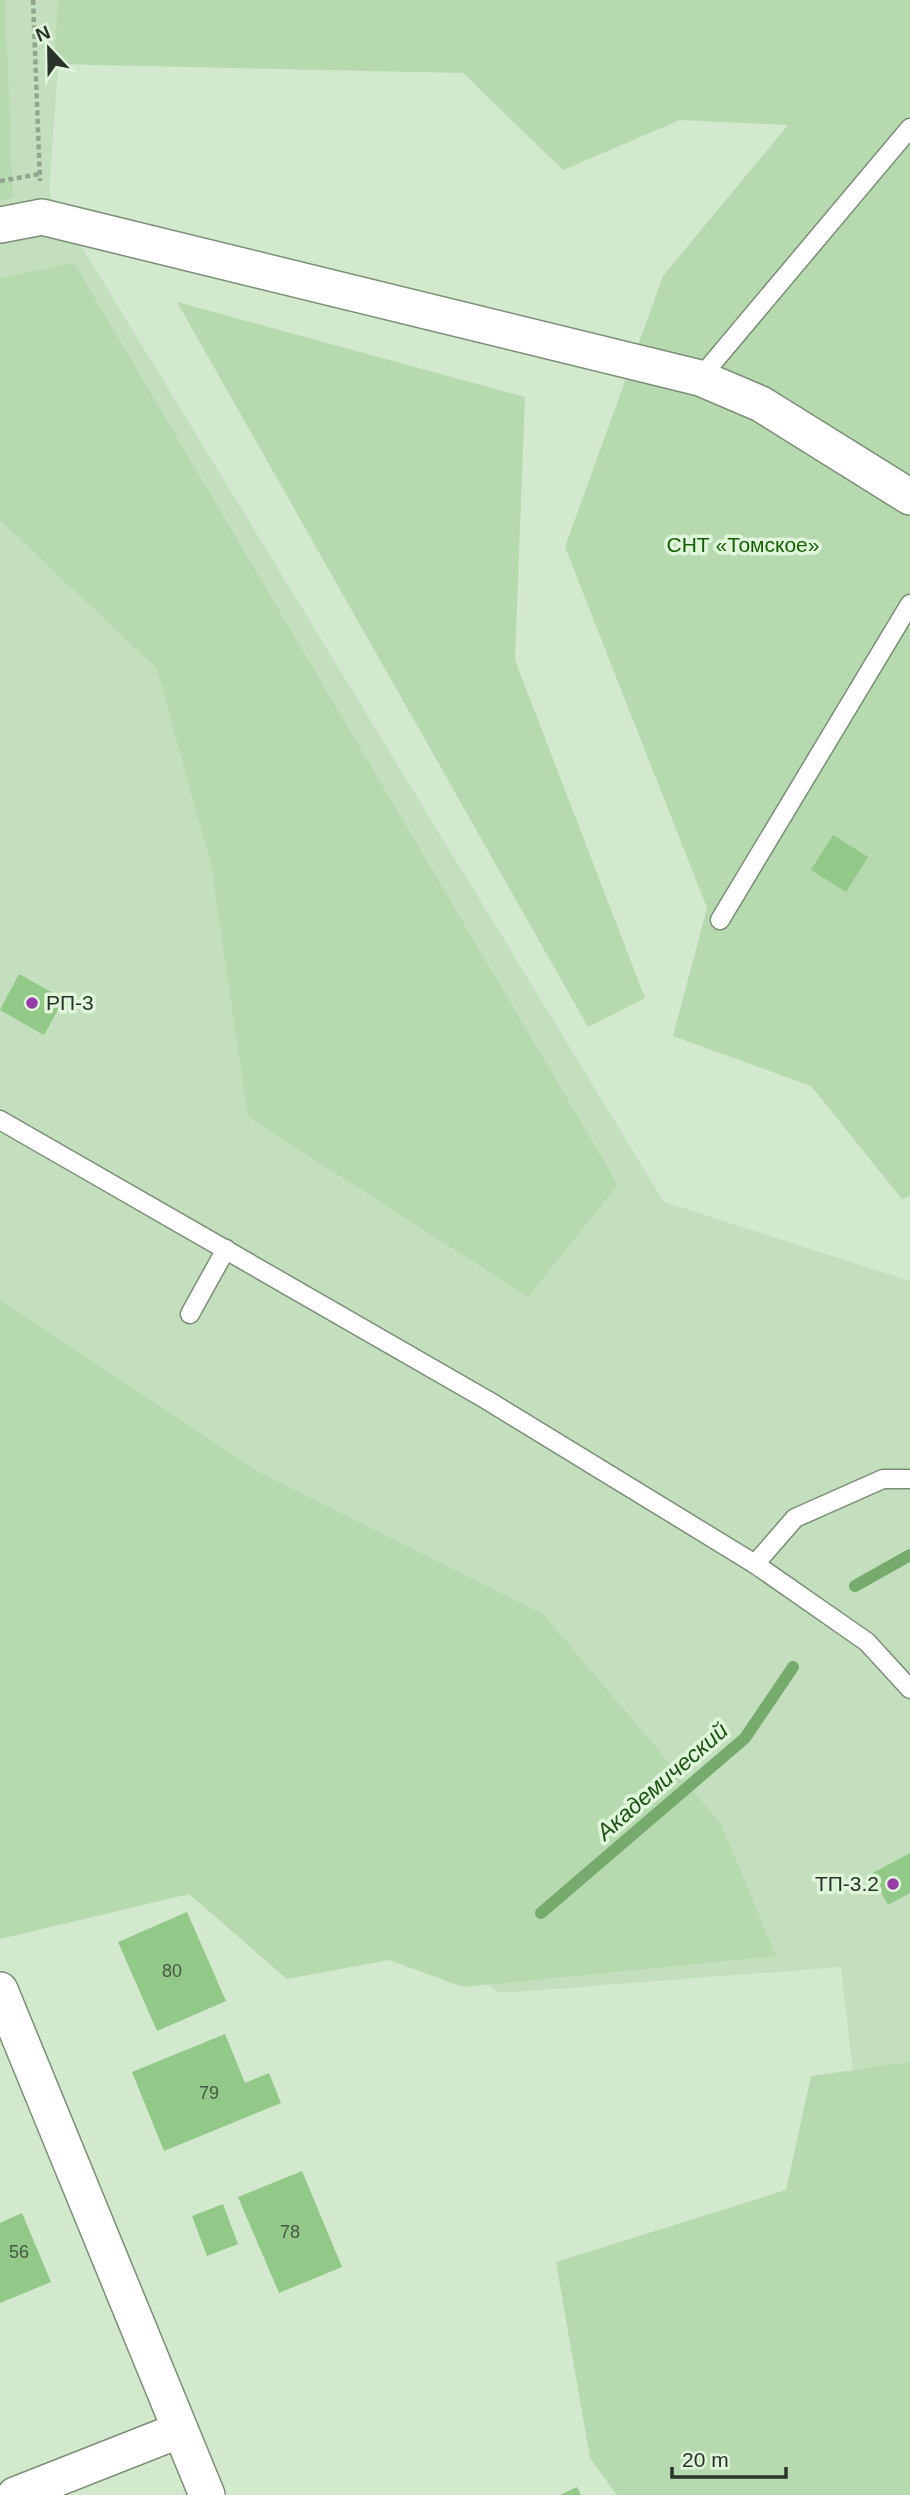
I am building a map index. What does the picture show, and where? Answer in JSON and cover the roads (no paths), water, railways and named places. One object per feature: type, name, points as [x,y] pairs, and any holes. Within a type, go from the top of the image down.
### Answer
[{"type":"street","points":[[0,225],[42,217],[700,378],[761,404],[910,497]]},
{"type":"street","points":[[0,1990],[206,2495]]},
{"type":"street","points":[[15,2495],[180,2430]]},
{"type":"lane","points":[[700,378],[910,128]]},
{"type":"lane","points":[[720,920],[910,604]]},
{"type":"lane","points":[[0,1120],[487,1400],[755,1564],[867,1642],[910,1689]]},
{"type":"lane","points":[[190,1314],[226,1249]]},
{"type":"lane","points":[[755,1564],[795,1518],[883,1479],[910,1479]]},
{"type":"waterway","name":"Академический","points":[[855,1586],[910,1555]]},
{"type":"waterway","name":"Академический","points":[[541,1913],[745,1738],[793,1667]]},
{"type":"place","name":"РП-3","points":[[32,1003]]},
{"type":"place","name":"ТП-3.2","points":[[893,1884]]},
{"type":"park label","name":"СНТ «Томское»","points":[[743,545]]}]
